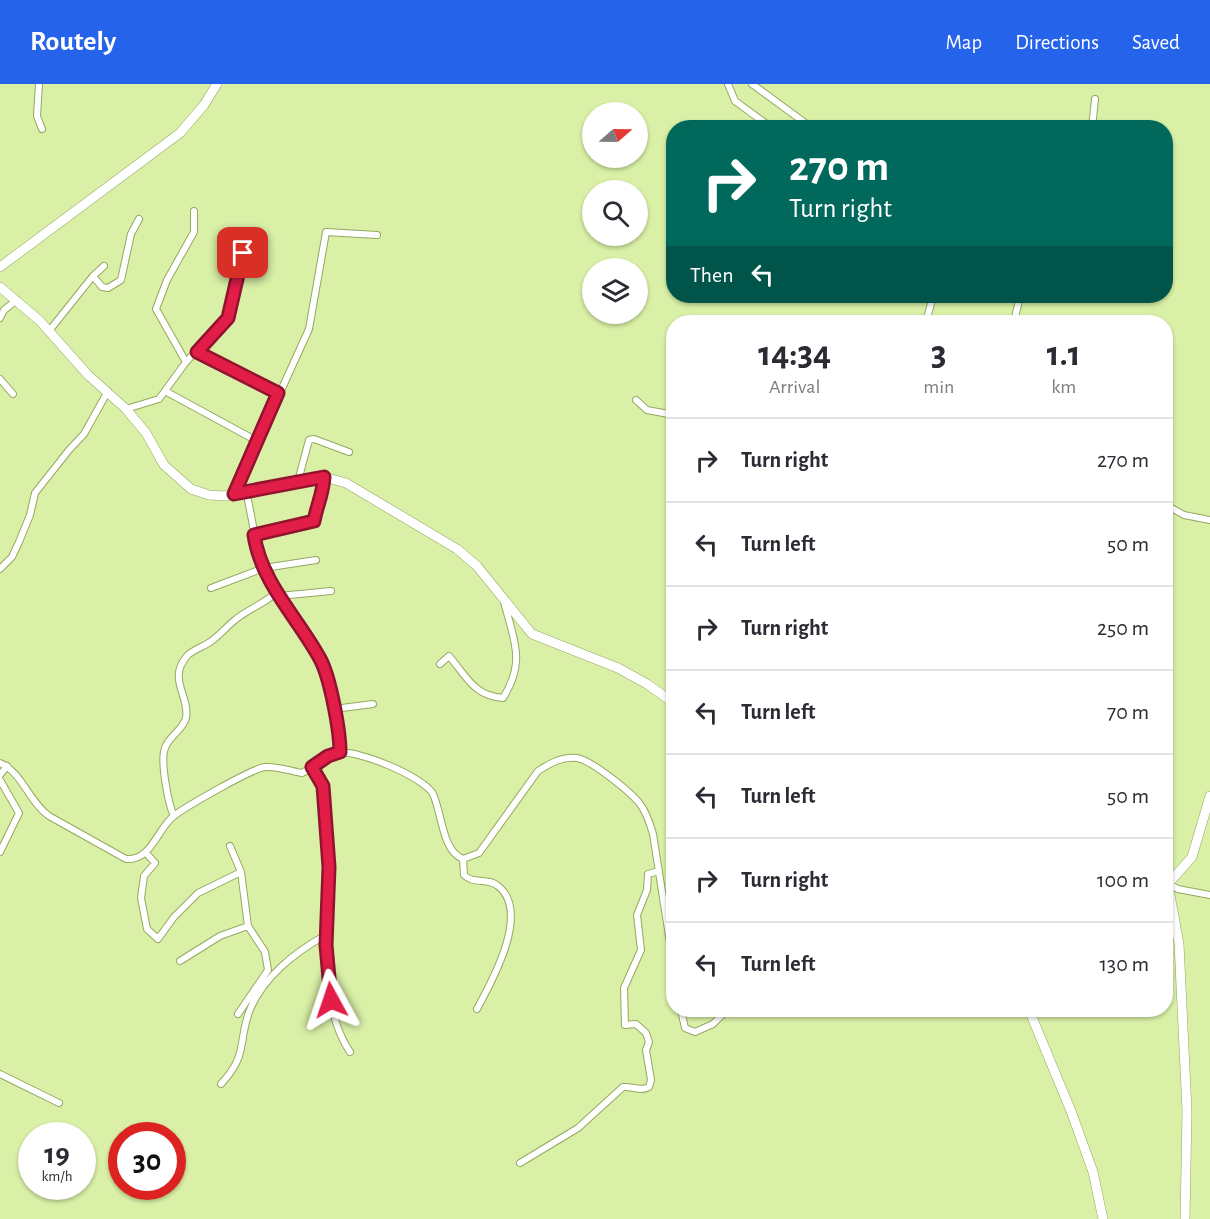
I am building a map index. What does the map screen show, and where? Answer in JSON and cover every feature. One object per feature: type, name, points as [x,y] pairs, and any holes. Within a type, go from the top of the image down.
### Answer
[{"type":"main road","points":[[0,267],[180,133],[204,105],[217,84]]},
{"type":"main road","points":[[0,287],[49,331],[88,375],[126,410],[146,433],[164,465],[174,477],[191,489],[209,495],[234,494],[324,477],[346,483],[457,549],[477,566],[532,634],[618,668],[666,698]]},
{"type":"main road","points":[[1173,874],[1192,857],[1210,796]]},
{"type":"main road","points":[[1173,912],[1179,944],[1186,1112],[1185,1219]]},
{"type":"main road","points":[[1032,1017],[1075,1121],[1092,1172],[1103,1219]]},
{"type":"street","points":[[39,84],[37,116],[42,129]]},
{"type":"street","points":[[728,84],[735,101],[761,120]]},
{"type":"street","points":[[752,84],[801,120]]},
{"type":"street","points":[[1093,120],[1095,99]]},
{"type":"street","points":[[186,362],[156,309],[167,280],[194,232],[194,211]]},
{"type":"street","points":[[93,276],[102,287],[108,288],[121,280],[131,234],[139,219]]},
{"type":"street","points":[[234,494],[309,329],[326,232],[377,235]]},
{"type":"street","points":[[126,410],[159,399],[186,362],[228,318],[243,253],[244,234]]},
{"type":"street","points":[[49,331],[93,276],[104,266]]},
{"type":"street","points":[[0,318],[4,310],[17,300]]},
{"type":"street","points":[[197,352],[278,393]]},
{"type":"street","points":[[0,379],[13,394]]},
{"type":"street","points":[[0,569],[12,557],[19,543],[35,494],[84,434],[108,391]]},
{"type":"street","points":[[165,391],[257,441]]},
{"type":"street","points":[[636,400],[647,410],[666,414]]},
{"type":"street","points":[[298,481],[309,440],[314,439],[349,452]]},
{"type":"street","points":[[254,535],[314,521],[316,507],[323,495],[324,477]]},
{"type":"street","points":[[248,500],[254,535],[264,568],[321,660],[340,738],[340,752]]},
{"type":"street","points":[[1173,509],[1184,515],[1210,520]]},
{"type":"street","points":[[211,588],[264,568],[316,560]]},
{"type":"street","points":[[174,816],[170,807],[163,760],[165,748],[185,720],[186,709],[178,677],[184,660],[278,594],[331,591]]},
{"type":"street","points":[[440,664],[449,656],[468,681],[486,697],[503,698],[514,681],[518,654],[502,596]]},
{"type":"street","points":[[334,709],[373,704]]},
{"type":"street","points":[[0,775],[3,764],[13,771],[37,807],[126,859],[141,858],[174,816],[252,771],[275,768],[302,773],[328,756],[340,752],[354,753],[416,778],[432,792],[451,850],[463,860],[464,875],[468,879],[492,882],[501,887],[513,918],[501,963],[477,1009]]},
{"type":"street","points":[[463,860],[479,853],[537,771],[551,763],[579,758],[589,762],[640,804],[653,834],[666,916]]},
{"type":"street","points":[[312,767],[323,786],[329,867],[326,935],[334,1019],[340,1037],[350,1053]]},
{"type":"street","points":[[0,780],[19,813],[0,852]]},
{"type":"street","points":[[230,846],[241,872],[248,926],[265,952],[268,970],[238,1014]]},
{"type":"street","points":[[146,853],[155,862],[144,876],[141,898],[147,929],[158,939],[174,917],[198,893],[241,872]]},
{"type":"street","points":[[520,1163],[578,1128],[623,1087],[630,1086],[638,1090],[650,1087],[646,1050],[649,1042],[646,1033],[636,1024],[625,1025],[624,988],[640,950],[637,924],[639,905],[647,890],[648,874],[659,871]]},
{"type":"street","points":[[1173,884],[1178,889],[1210,896]]},
{"type":"street","points":[[180,961],[220,936],[248,926]]},
{"type":"street","points":[[221,1084],[242,1053],[249,1012],[267,982],[305,946],[326,935]]},
{"type":"street","points":[[683,1017],[686,1028],[695,1032],[713,1024],[720,1017]]},
{"type":"street","points":[[0,1074],[59,1103]]},
{"type":"route","points":[[243,253],[228,318],[197,352],[278,393],[234,494],[324,477],[323,495],[316,507],[314,521],[254,535],[260,562],[321,660],[340,738],[340,752],[328,756],[312,767],[323,786],[329,867],[326,945],[331,1000]]}]
